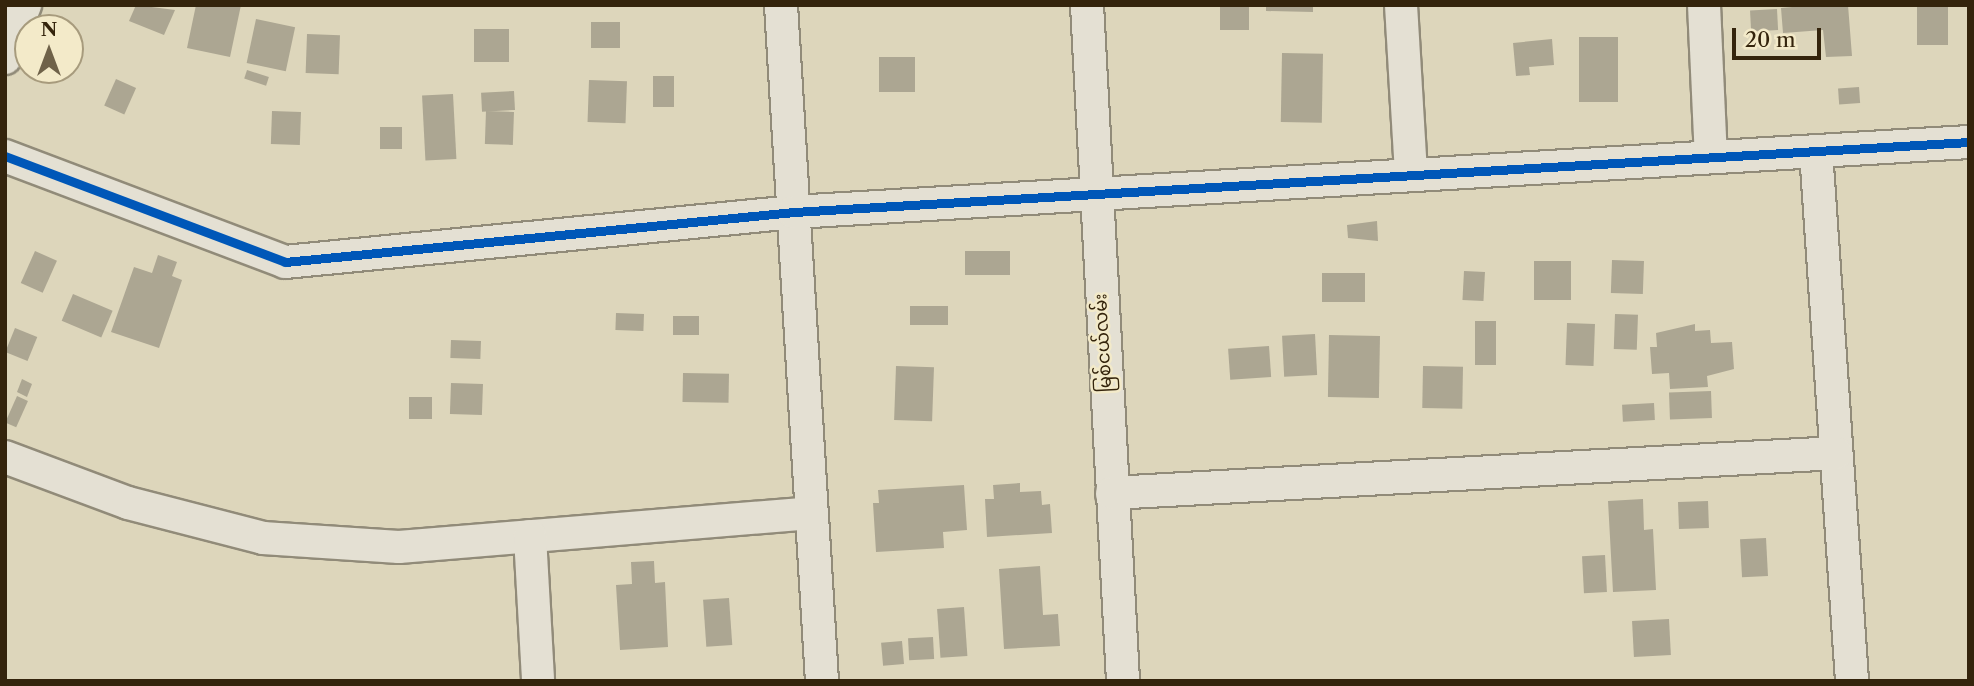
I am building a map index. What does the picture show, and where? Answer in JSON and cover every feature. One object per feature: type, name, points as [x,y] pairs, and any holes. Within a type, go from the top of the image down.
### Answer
[{"type":"street","points":[[5,58],[25,5]]},
{"type":"street","points":[[781,5],[822,681]]},
{"type":"street","name":"မြစ်ငယ်လမ်း","points":[[1087,5],[1094,194],[1122,681]]},
{"type":"street","points":[[1401,5],[1411,175]]},
{"type":"street","points":[[1704,5],[1711,157]]},
{"type":"street","points":[[5,156],[285,262],[794,212],[1969,142]]},
{"type":"street","points":[[1816,151],[1852,681]]},
{"type":"street","points":[[1112,493],[1836,453]]},
{"type":"street","points":[[5,457],[128,503],[263,538],[399,547],[812,513]]},
{"type":"street","points":[[530,536],[538,681]]},
{"type":"building","points":[[136,5],[175,10],[164,35],[129,21]]},
{"type":"building","points":[[196,5],[241,5],[230,57],[187,48]]},
{"type":"building","points":[[1220,5],[1249,5],[1249,30],[1220,30]]},
{"type":"building","points":[[1266,5],[1313,5],[1313,12],[1266,11]]},
{"type":"building","points":[[1848,5],[1852,56],[1826,57],[1823,30],[1783,33],[1781,8]]},
{"type":"building","points":[[1917,5],[1948,5],[1948,45],[1917,45]]},
{"type":"building","points":[[1777,9],[1778,30],[1751,31],[1750,10]]},
{"type":"building","points":[[256,19],[295,27],[286,71],[247,63]]},
{"type":"building","points":[[591,22],[620,22],[620,48],[591,48]]},
{"type":"building","points":[[474,29],[509,29],[509,62],[474,62]]},
{"type":"building","points":[[307,34],[340,35],[339,74],[306,73]]},
{"type":"building","points":[[1579,37],[1618,37],[1618,102],[1579,102]]},
{"type":"building","points":[[1552,39],[1554,65],[1529,67],[1530,75],[1516,76],[1513,43]]},
{"type":"building","points":[[1282,53],[1323,54],[1322,123],[1281,122]]},
{"type":"building","points":[[879,57],[915,57],[915,92],[879,92]]},
{"type":"building","points":[[247,70],[269,77],[266,86],[244,79]]},
{"type":"building","points":[[653,76],[674,76],[674,107],[653,107]]},
{"type":"building","points":[[116,79],[136,88],[124,114],[104,105]]},
{"type":"building","points":[[589,80],[627,81],[626,123],[588,122]]},
{"type":"building","points":[[1859,87],[1860,103],[1839,104],[1838,88]]},
{"type":"building","points":[[514,91],[515,110],[482,112],[481,93]]},
{"type":"building","points":[[453,94],[456,159],[425,161],[422,96]]},
{"type":"building","points":[[272,111],[301,112],[300,145],[271,144]]},
{"type":"building","points":[[486,111],[514,112],[513,145],[485,144]]},
{"type":"building","points":[[380,127],[402,127],[402,149],[380,149]]},
{"type":"building","points":[[1377,221],[1378,241],[1348,238],[1347,225]]},
{"type":"building","points":[[35,251],[57,261],[43,293],[21,283]]},
{"type":"building","points":[[965,251],[1010,251],[1010,275],[965,275]]},
{"type":"building","points":[[158,255],[177,262],[172,276],[182,280],[159,348],[111,332],[134,267],[152,273]]},
{"type":"building","points":[[1612,260],[1644,261],[1643,294],[1611,293]]},
{"type":"building","points":[[1534,261],[1571,261],[1571,300],[1534,300]]},
{"type":"building","points":[[1464,271],[1485,272],[1483,301],[1462,300]]},
{"type":"building","points":[[1322,273],[1365,273],[1365,302],[1322,302]]},
{"type":"building","points":[[73,294],[113,311],[101,337],[62,321]]},
{"type":"building","points":[[910,306],[948,306],[948,325],[910,325]]},
{"type":"building","points":[[616,313],[644,314],[643,331],[615,330]]},
{"type":"building","points":[[1615,314],[1638,315],[1637,350],[1614,349]]},
{"type":"building","points":[[673,316],[699,316],[699,335],[673,335]]},
{"type":"building","points":[[1475,321],[1496,321],[1496,365],[1475,365]]},
{"type":"building","points":[[1567,323],[1595,324],[1594,366],[1566,365]]},
{"type":"building","points":[[1695,324],[1695,331],[1710,330],[1711,343],[1732,342],[1734,369],[1707,376],[1708,387],[1670,389],[1669,373],[1652,374],[1650,347],[1657,347],[1656,333]]},
{"type":"building","points":[[15,328],[37,337],[28,361],[5,352]]},
{"type":"building","points":[[1315,334],[1317,375],[1284,377],[1282,336]]},
{"type":"building","points":[[1329,335],[1380,336],[1379,398],[1328,397]]},
{"type":"building","points":[[451,340],[481,341],[480,359],[450,358]]},
{"type":"building","points":[[1269,346],[1271,377],[1230,380],[1228,349]]},
{"type":"building","points":[[896,366],[934,367],[932,421],[894,420]]},
{"type":"building","points":[[1423,366],[1463,367],[1462,409],[1422,408]]},
{"type":"building","points":[[683,373],[729,374],[728,403],[682,402]]},
{"type":"building","points":[[22,379],[32,384],[27,397],[17,392]]},
{"type":"building","points":[[451,383],[483,384],[482,415],[450,414]]},
{"type":"building","points":[[1711,391],[1712,418],[1670,419],[1669,392]]},
{"type":"building","points":[[17,396],[28,401],[16,427],[5,422]]},
{"type":"building","points":[[409,397],[432,397],[432,419],[409,419]]},
{"type":"building","points":[[1654,403],[1655,420],[1623,422],[1622,405]]},
{"type":"building","points":[[1020,483],[1020,492],[1041,491],[1042,505],[1050,504],[1052,533],[987,537],[985,499],[994,499],[993,485]]},
{"type":"building","points":[[964,485],[967,530],[943,532],[944,548],[876,552],[873,503],[879,503],[878,490]]},
{"type":"building","points":[[1643,499],[1644,530],[1653,529],[1656,590],[1613,592],[1608,501]]},
{"type":"building","points":[[1708,501],[1709,528],[1679,529],[1678,502]]},
{"type":"building","points":[[1766,538],[1768,576],[1742,577],[1740,539]]},
{"type":"building","points":[[1605,555],[1607,592],[1584,593],[1582,556]]},
{"type":"building","points":[[654,561],[655,583],[665,582],[668,647],[620,650],[616,585],[632,584],[631,562]]},
{"type":"building","points":[[1040,566],[1043,615],[1058,614],[1060,646],[1004,649],[999,569]]},
{"type":"building","points":[[729,598],[732,645],[706,647],[703,600]]},
{"type":"building","points":[[964,607],[967,656],[940,658],[937,609]]},
{"type":"building","points":[[1669,619],[1671,655],[1634,657],[1632,621]]},
{"type":"building","points":[[933,637],[934,659],[909,660],[908,638]]},
{"type":"building","points":[[902,641],[904,664],[883,666],[881,643]]},
{"type":"cycle path","points":[[5,156],[285,262],[794,212],[1969,142]]}]
